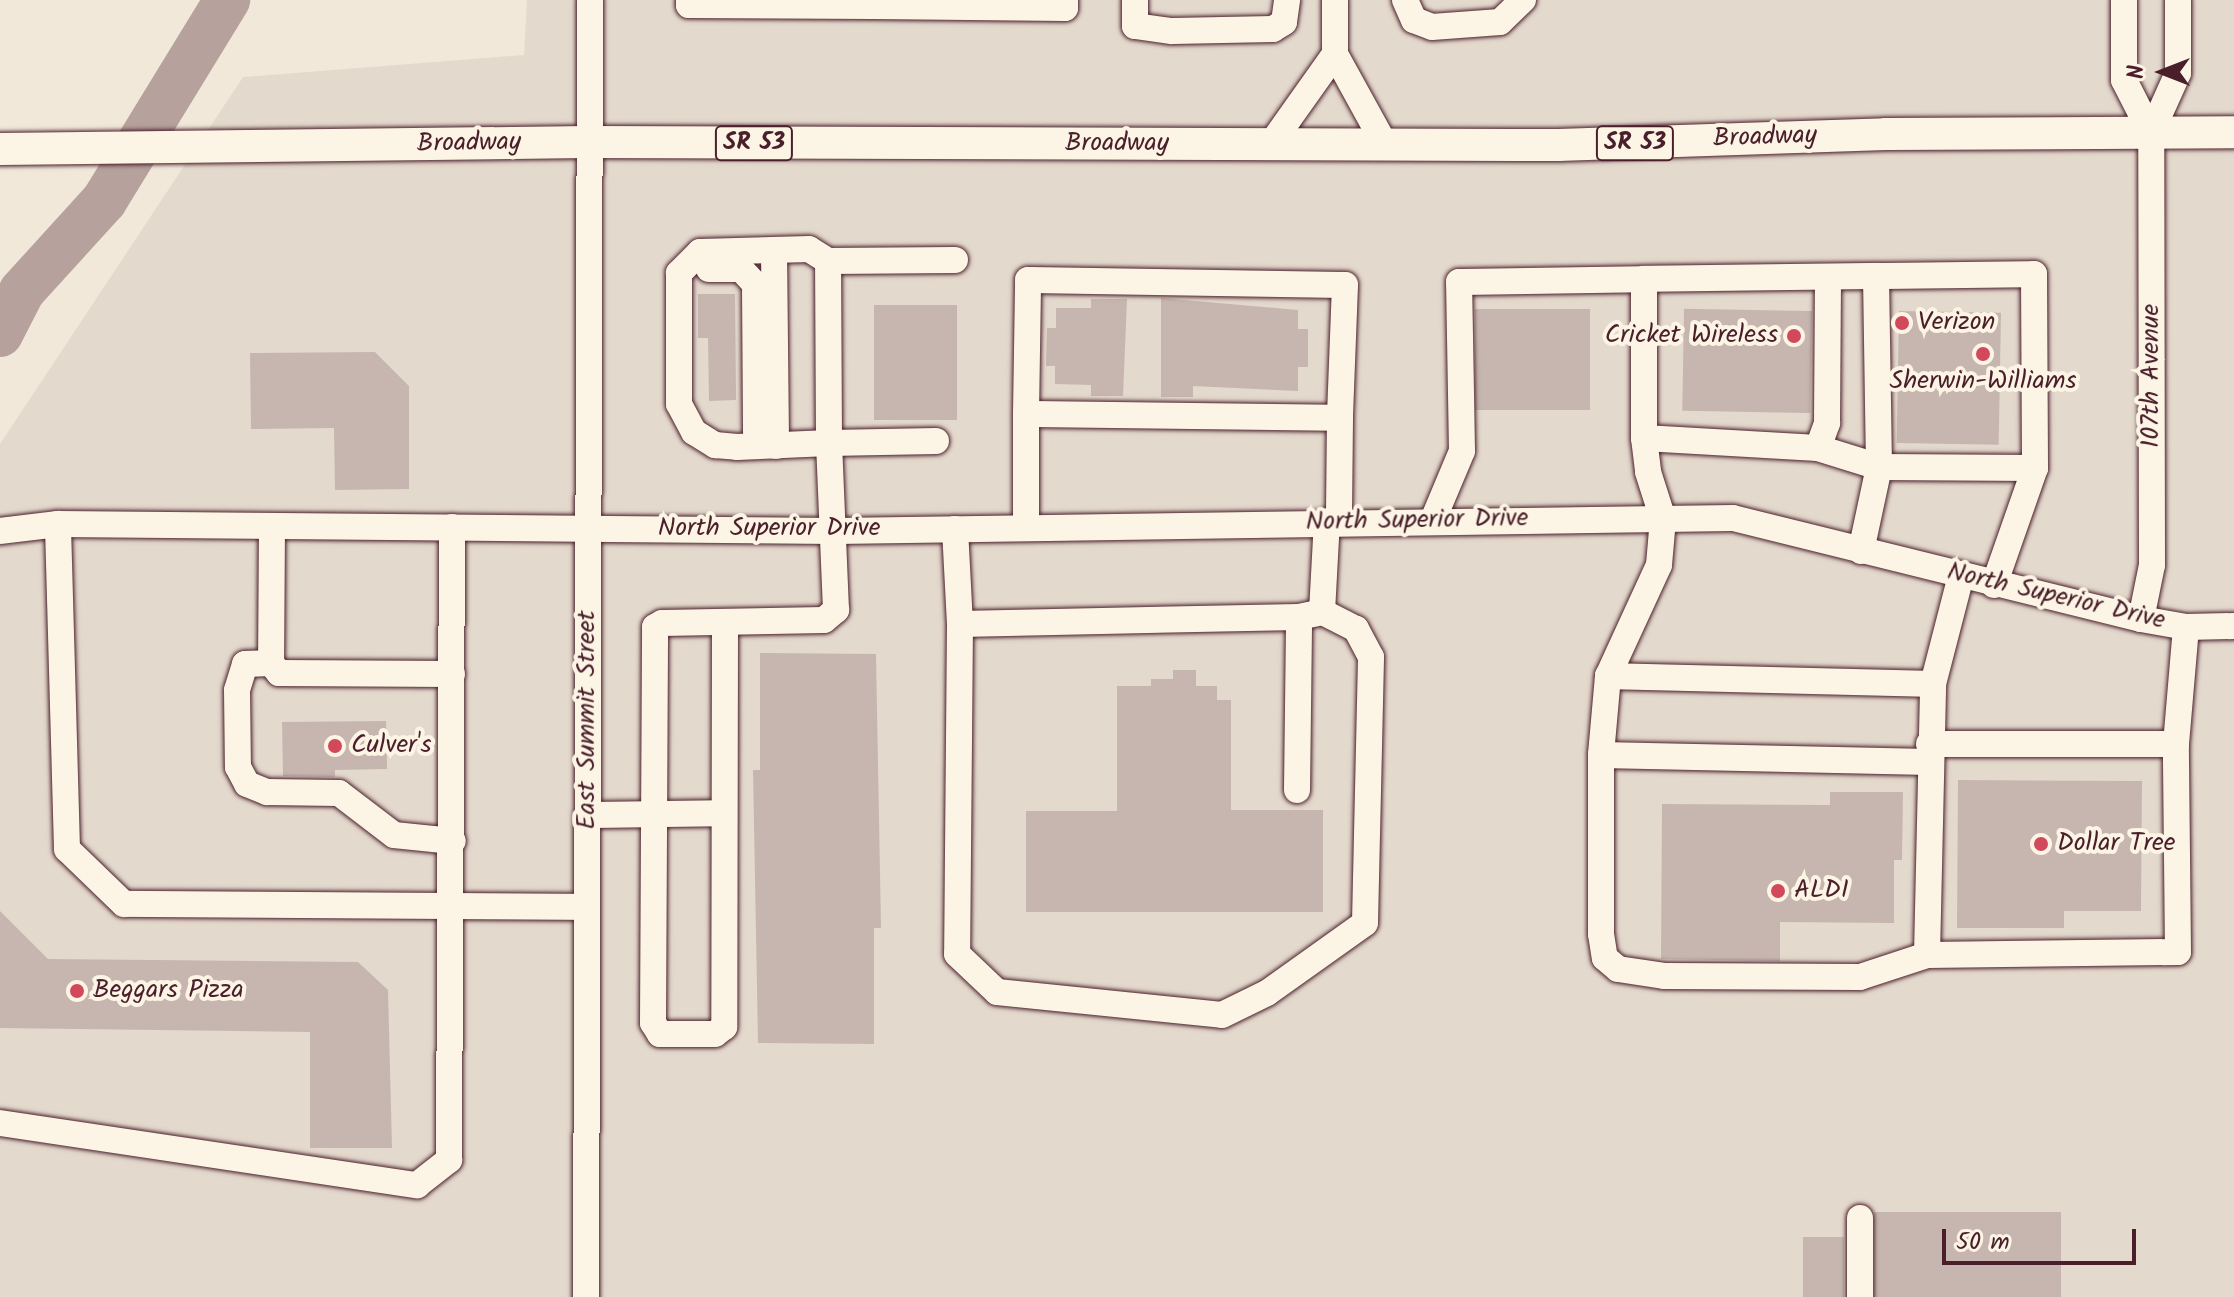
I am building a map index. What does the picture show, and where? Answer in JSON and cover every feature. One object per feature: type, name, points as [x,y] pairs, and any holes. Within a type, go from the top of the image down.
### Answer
[{"type":"main road","name":"Broadway","points":[[0,149],[179,150],[587,142],[1385,145],[2234,132]]},
{"type":"street","name":"East Summit Street","points":[[586,1297],[587,142],[590,0]]},
{"type":"street","points":[[695,2],[1065,8],[1065,0]]},
{"type":"street","points":[[1135,0],[1135,26],[1172,31],[1273,29],[1284,22],[1287,0]]},
{"type":"street","points":[[1335,0],[1335,54],[1385,145]]},
{"type":"street","points":[[1405,0],[1414,20],[1432,27],[1500,22],[1523,0]]},
{"type":"street","name":"107th Avenue","points":[[2124,0],[2124,80],[2151,133]]},
{"type":"street","name":"107th Avenue","points":[[2141,619],[2152,565],[2151,133],[2178,73],[2178,0]]},
{"type":"street","points":[[1271,144],[1335,54]]},
{"type":"street","points":[[936,441],[715,445],[694,432],[679,404],[679,273],[700,252],[809,249],[828,261],[955,260]]},
{"type":"street","points":[[766,446],[774,250]]},
{"type":"street","points":[[725,624],[724,1027],[715,1034],[660,1034],[653,1023],[655,627],[725,624],[824,620],[836,610],[836,531],[829,443],[828,261]]},
{"type":"street","points":[[678,374],[693,358],[692,286],[700,274],[709,269],[750,273],[755,284],[766,446]]},
{"type":"street","points":[[1433,520],[1462,451],[1459,282],[2034,274],[2035,468],[1994,585]]},
{"type":"street","points":[[1861,551],[1879,467],[1876,276]]},
{"type":"street","points":[[1818,448],[1827,423],[1828,277]]},
{"type":"street","points":[[1644,279],[1644,438],[1648,472],[1663,519],[1659,565],[1608,676],[1601,755],[1601,934],[1605,958],[1618,969],[1665,976],[1860,977],[1927,955],[2178,952],[2176,744],[2186,627]]},
{"type":"street","points":[[1026,527],[1028,280],[1345,285],[1333,521],[1310,614],[1297,790]]},
{"type":"street","points":[[1026,414],[1340,418]]},
{"type":"street","points":[[1644,438],[1818,448],[1879,467],[2035,468]]},
{"type":"street","name":"North Superior Drive","points":[[0,531],[58,524],[836,531],[1333,521],[1733,518],[2141,619],[2186,627],[2234,626]]},
{"type":"street","points":[[58,524],[67,849],[124,904],[587,907]]},
{"type":"street","points":[[272,526],[271,663],[279,673],[452,674]]},
{"type":"street","points":[[0,1123],[417,1185],[449,1160],[453,907],[452,527]]},
{"type":"street","points":[[955,529],[960,624],[957,954],[997,992],[1222,1015],[1267,993],[1365,923],[1371,657],[1356,629],[1310,614],[960,624]]},
{"type":"street","points":[[1927,955],[1929,753],[1933,684],[1961,576]]},
{"type":"street","points":[[271,663],[245,664],[237,690],[238,767],[247,784],[267,792],[339,793],[394,835],[453,841]]},
{"type":"street","points":[[1608,676],[1933,684]]},
{"type":"street","points":[[1601,755],[1929,753],[2176,744]]},
{"type":"street","points":[[587,815],[724,813]]},
{"type":"street","points":[[1860,1218],[1860,1297]]},
{"type":"shaded area","points":[[527,0],[2234,0],[2234,1297],[0,1297],[0,444],[243,77],[524,55]]},
{"type":"building","points":[[698,294],[735,294],[736,400],[709,401],[708,338],[698,338]]},
{"type":"building","points":[[1161,298],[1298,310],[1298,329],[1308,329],[1308,367],[1298,367],[1298,391],[1193,386],[1193,397],[1161,397]]},
{"type":"building","points":[[1091,299],[1127,299],[1123,396],[1091,396],[1091,385],[1055,384],[1055,366],[1046,366],[1047,328],[1056,328],[1056,308],[1091,308]]},
{"type":"building","points":[[874,305],[957,305],[957,420],[874,420]]},
{"type":"building","points":[[1475,309],[1590,309],[1590,410],[1475,410]]},
{"type":"building","points":[[1684,309],[1812,311],[1810,413],[1682,411]]},
{"type":"building","points":[[1899,311],[2001,313],[1999,445],[1897,443]]},
{"type":"building","points":[[375,352],[409,386],[409,489],[335,490],[334,428],[251,429],[250,353]]},
{"type":"building","points":[[760,653],[876,654],[881,928],[874,928],[874,1044],[758,1043],[753,770],[760,770]]},
{"type":"building","points":[[1173,670],[1196,670],[1196,686],[1217,686],[1217,700],[1231,700],[1231,810],[1323,810],[1323,912],[1026,912],[1026,811],[1117,811],[1117,686],[1151,686],[1151,679],[1173,679]]},
{"type":"building","name":"Culver's","points":[[386,721],[387,769],[335,770],[335,777],[283,776],[282,722]]},
{"type":"building","points":[[1958,780],[2142,781],[2141,911],[2064,911],[2064,928],[1957,928]]},
{"type":"building","name":"ALDI","points":[[1830,792],[1903,792],[1902,860],[1894,860],[1894,923],[1780,922],[1780,961],[1661,959],[1662,804],[1830,805]]},
{"type":"building","points":[[0,911],[48,959],[358,962],[388,990],[392,1148],[310,1148],[310,1032],[0,1028]]},
{"type":"building","points":[[1874,1212],[2061,1212],[2061,1297],[1874,1297]]},
{"type":"building","points":[[1803,1237],[1844,1237],[1844,1297],[1803,1297]]},
{"type":"waterway","points":[[0,334],[22,291],[104,201],[227,0]]},
{"type":"place","name":"Verizon","points":[[1902,323]]},
{"type":"place","name":"Cricket Wireless","points":[[1794,336]]},
{"type":"place","name":"Sherwin-Williams","points":[[1983,354]]},
{"type":"place","name":"Culver's","points":[[335,746]]},
{"type":"place","name":"Dollar Tree","points":[[2041,844]]},
{"type":"place","name":"ALDI","points":[[1778,891]]},
{"type":"place","name":"Beggars Pizza","points":[[77,991]]}]
